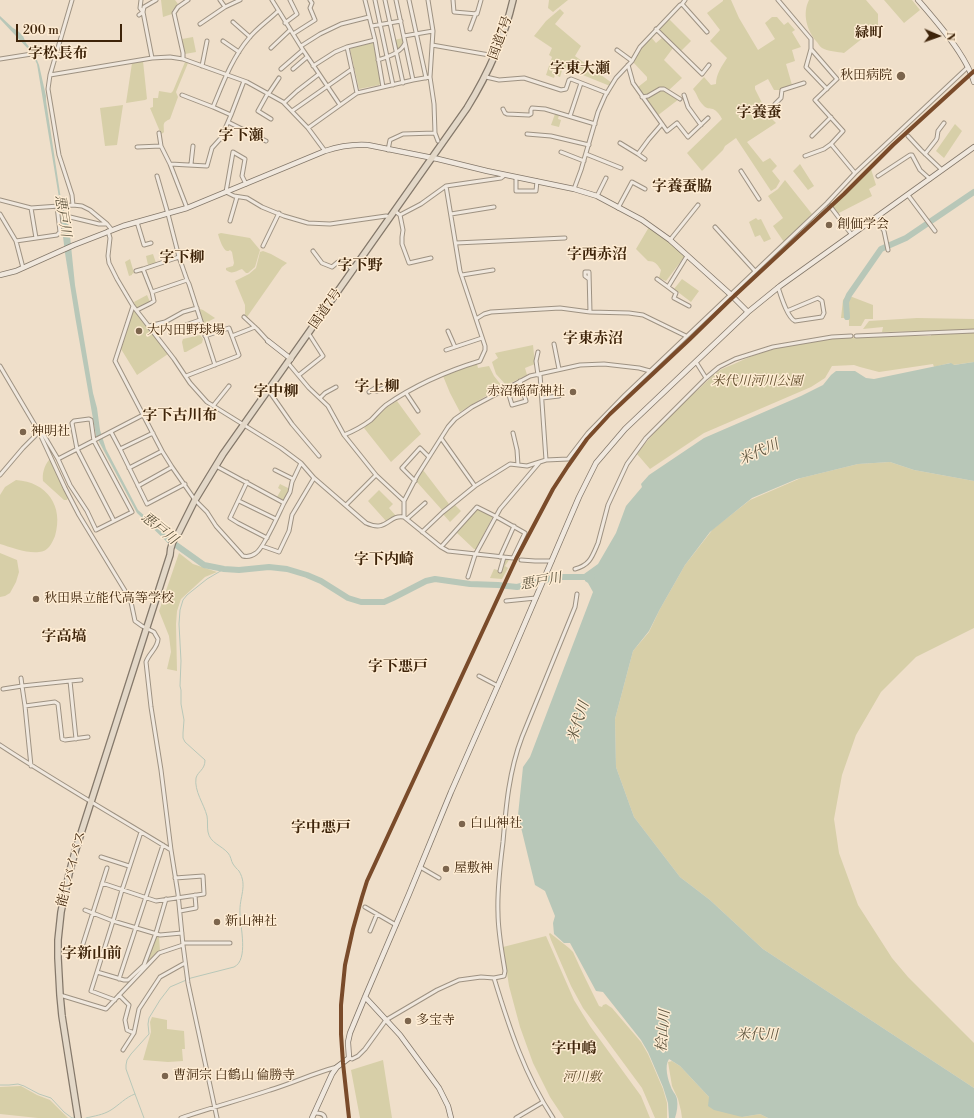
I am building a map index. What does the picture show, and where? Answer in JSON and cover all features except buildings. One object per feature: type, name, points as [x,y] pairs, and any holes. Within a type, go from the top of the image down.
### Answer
[{"type":"highway","name":"国道7号","points":[[146,628],[170,555],[177,539],[180,537],[180,532],[195,500],[244,425],[391,216],[397,213],[467,108],[486,77],[495,56],[507,23],[513,0]]},
{"type":"highway","name":"能代バイパス","points":[[78,1117],[60,995],[58,940],[61,912],[69,874],[146,628]]},
{"type":"street","points":[[72,0],[50,75],[48,89],[59,155],[72,195],[73,204]]},
{"type":"street","points":[[141,0],[140,8],[143,12],[152,58]]},
{"type":"street","points":[[139,15],[143,12],[144,7],[156,0]]},
{"type":"street","points":[[183,59],[174,13],[178,7],[188,0]]},
{"type":"street","points":[[220,0],[224,7]]},
{"type":"street","points":[[200,24],[224,7],[240,0]]},
{"type":"street","points":[[272,0],[285,23],[340,105]]},
{"type":"street","points":[[285,23],[297,14],[290,0]]},
{"type":"street","points":[[293,34],[315,20],[310,8],[312,4],[310,0]]},
{"type":"street","points":[[365,0],[375,40],[383,87]]},
{"type":"street","points":[[375,0],[394,85]]},
{"type":"street","points":[[385,0],[403,83]]},
{"type":"street","points":[[396,0],[413,80]]},
{"type":"street","points":[[409,0],[426,78]]},
{"type":"street","points":[[428,0],[432,31],[430,78],[434,104],[435,133],[438,141]]},
{"type":"street","points":[[453,0],[454,12],[476,13]]},
{"type":"street","points":[[470,29],[476,13],[477,14],[479,10],[481,0]]},
{"type":"street","points":[[574,189],[600,106],[607,93],[616,78],[632,61],[640,48],[656,29],[685,0]]},
{"type":"street","points":[[778,0],[811,39],[811,49],[806,67],[827,89]]},
{"type":"street","points":[[918,0],[960,54],[973,76],[974,82]]},
{"type":"street","points":[[682,4],[707,32]]},
{"type":"street","points":[[213,107],[227,74],[239,52],[250,37],[278,11]]},
{"type":"street","points":[[300,46],[341,24],[369,17]]},
{"type":"street","points":[[372,26],[401,21]]},
{"type":"street","points":[[233,22],[250,37]]},
{"type":"street","points":[[656,29],[702,74],[709,65]]},
{"type":"street","points":[[271,48],[290,30]]},
{"type":"street","points":[[404,36],[432,31]]},
{"type":"street","points":[[313,66],[335,52],[347,47],[375,40]]},
{"type":"street","points":[[202,66],[207,41]]},
{"type":"street","points":[[223,41],[239,52]]},
{"type":"street","points":[[378,60],[396,53],[404,46],[405,41]]},
{"type":"street","points":[[432,45],[495,56]]},
{"type":"street","points":[[347,47],[357,93]]},
{"type":"street","points":[[805,156],[824,149],[843,131],[815,100],[837,80],[811,49]]},
{"type":"street","points":[[0,59],[57,50]]},
{"type":"street","points":[[281,69],[303,50]]},
{"type":"street","points":[[617,50],[632,61]]},
{"type":"street","points":[[50,75],[152,58],[170,57],[183,59],[244,81],[284,103],[308,128],[325,151]]},
{"type":"street","points":[[293,69],[308,57]]},
{"type":"street","points":[[628,66],[633,83],[667,131],[677,123],[688,137],[708,118]]},
{"type":"street","points":[[422,532],[443,512],[475,486],[510,464],[527,466],[546,460],[568,459],[588,433],[605,415],[827,202],[855,173],[968,67]]},
{"type":"street","points":[[292,111],[352,69]]},
{"type":"street","points":[[284,103],[319,74]]},
{"type":"street","points":[[486,77],[499,80],[524,78],[561,90],[566,89],[568,80],[571,79],[607,93]]},
{"type":"street","points":[[271,119],[258,111],[268,93],[280,78]]},
{"type":"street","points":[[308,128],[357,93],[413,80],[430,78]]},
{"type":"street","points":[[170,164],[207,166],[212,148],[221,138],[244,81]]},
{"type":"street","points":[[570,116],[580,83]]},
{"type":"street","points":[[775,104],[781,98],[782,90],[804,83]]},
{"type":"street","points":[[642,97],[648,96],[660,89],[664,89],[680,99]]},
{"type":"street","points":[[182,95],[231,115]]},
{"type":"street","points":[[684,95],[688,107],[701,125]]},
{"type":"street","points":[[503,109],[507,114],[529,115],[531,114],[532,108],[545,109],[595,124]]},
{"type":"street","points":[[812,136],[831,118]]},
{"type":"street","points":[[228,122],[266,141]]},
{"type":"street","points":[[925,154],[938,138],[938,131],[944,123]]},
{"type":"street","points":[[638,154],[662,124]]},
{"type":"street","points":[[159,133],[161,146],[170,164],[187,208]]},
{"type":"street","points":[[388,150],[390,140],[403,134],[435,133]]},
{"type":"street","points":[[527,134],[551,136],[589,145]]},
{"type":"street","points":[[908,136],[942,170]]},
{"type":"street","points":[[620,143],[645,158]]},
{"type":"street","points":[[0,275],[16,271],[74,245],[110,231],[187,208],[325,151],[339,146],[357,144],[433,158],[574,189],[598,196],[642,220],[670,240],[748,312]]},
{"type":"street","points":[[831,144],[855,173]]},
{"type":"street","points":[[137,147],[161,146]]},
{"type":"street","points":[[191,164],[192,146]]},
{"type":"street","points":[[349,1058],[348,1042],[350,1033],[451,792],[596,462],[625,429],[748,312],[778,287],[908,195],[974,146]]},
{"type":"street","points":[[226,192],[233,152],[245,159],[242,176],[246,184]]},
{"type":"street","points":[[561,152],[584,161]]},
{"type":"street","points":[[586,154],[621,168]]},
{"type":"street","points":[[878,176],[912,155],[920,170],[930,179]]},
{"type":"street","points":[[741,171],[759,199]]},
{"type":"street","points":[[431,258],[409,263],[402,244],[403,230],[397,213],[421,204],[446,186],[501,178],[505,175]]},
{"type":"street","points":[[157,176],[179,257],[215,365]]},
{"type":"street","points":[[516,177],[516,191],[536,192],[536,181]]},
{"type":"street","points":[[598,196],[606,178]]},
{"type":"street","points":[[618,208],[632,182],[645,189]]},
{"type":"street","points":[[344,435],[363,426],[385,406],[417,386],[451,370],[480,361],[485,350],[459,266],[446,186]]},
{"type":"street","points":[[226,192],[247,198],[262,207],[297,220],[319,224],[330,224],[391,216]]},
{"type":"street","points":[[908,195],[935,231]]},
{"type":"street","points":[[230,221],[237,196]]},
{"type":"street","points":[[0,200],[31,208],[73,204],[82,206],[90,210],[106,224],[110,231],[108,256],[112,271],[133,306],[190,383],[207,402],[281,448],[301,463],[314,478],[366,523],[378,527],[398,516],[406,518],[441,547],[448,551],[513,558],[526,533],[477,507],[441,547]]},
{"type":"street","points":[[670,240],[698,205]]},
{"type":"street","points":[[16,242],[57,235],[60,232],[57,206]]},
{"type":"street","points":[[830,206],[852,235]]},
{"type":"street","points":[[451,214],[494,207]]},
{"type":"street","points":[[31,208],[36,238]]},
{"type":"street","points":[[263,246],[279,213]]},
{"type":"street","points":[[0,214],[16,242],[23,268]]},
{"type":"street","points":[[70,217],[99,224],[106,224]]},
{"type":"street","points":[[876,218],[884,231],[888,243],[888,250]]},
{"type":"street","points":[[137,222],[144,245],[151,243]]},
{"type":"street","points":[[715,227],[755,271]]},
{"type":"street","points":[[456,243],[565,238]]},
{"type":"street","points":[[313,251],[322,263],[332,267],[338,262],[344,260],[353,271]]},
{"type":"street","points":[[668,287],[687,256]]},
{"type":"street","points":[[136,272],[179,257]]},
{"type":"street","points":[[137,310],[154,301],[143,269]]},
{"type":"street","points":[[462,275],[493,270]]},
{"type":"street","points":[[589,279],[590,312]]},
{"type":"street","points":[[657,279],[676,293],[674,298],[689,306]]},
{"type":"street","points":[[152,292],[187,280]]},
{"type":"street","points":[[778,287],[787,311],[795,321],[822,317],[824,313],[822,301],[818,298],[787,311]]},
{"type":"street","points":[[133,306],[115,361],[143,416],[172,467],[195,500],[207,512],[216,526],[243,556],[257,553],[267,538],[290,492],[293,479],[301,463]]},
{"type":"street","points":[[149,326],[165,322],[183,312],[197,308]]},
{"type":"street","points":[[476,319],[491,312],[560,308],[590,312],[629,313],[643,315],[686,336]]},
{"type":"street","points":[[244,317],[290,361],[299,376],[328,406],[344,435],[376,474],[404,501]]},
{"type":"street","points":[[180,327],[200,320]]},
{"type":"street","points":[[232,336],[255,327]]},
{"type":"street","points":[[186,376],[239,355],[229,328],[206,336]]},
{"type":"street","points":[[448,331],[455,347]]},
{"type":"street","points":[[856,336],[974,331]]},
{"type":"street","points":[[299,376],[323,356],[309,334]]},
{"type":"street","points":[[575,569],[586,565],[598,544],[608,505],[627,464],[646,438],[719,367],[734,359],[773,347],[832,337],[851,336]]},
{"type":"street","points":[[446,350],[482,338]]},
{"type":"street","points":[[554,344],[558,369]]},
{"type":"street","points":[[538,352],[536,361],[542,398],[546,460]]},
{"type":"street","points":[[696,362],[706,378]]},
{"type":"street","points":[[406,518],[404,501],[429,457],[448,427],[472,407],[530,376],[558,369],[580,365],[604,364],[639,368],[650,371]]},
{"type":"street","points":[[0,366],[39,432],[79,515],[127,594],[131,602],[134,619],[139,624],[154,632],[158,639],[157,646],[147,659],[146,665],[180,911],[188,983],[218,1118]]},
{"type":"street","points":[[507,388],[512,405],[526,401],[520,381]]},
{"type":"street","points":[[369,392],[375,388],[377,391],[395,382]]},
{"type":"street","points":[[213,406],[229,386]]},
{"type":"street","points":[[320,398],[325,393],[336,387]]},
{"type":"street","points":[[269,390],[292,424],[319,456]]},
{"type":"street","points":[[406,393],[418,411]]},
{"type":"street","points":[[542,398],[559,396]]},
{"type":"street","points":[[58,459],[143,416]]},
{"type":"street","points":[[39,432],[42,432],[58,459],[70,485],[96,530],[114,521],[132,512],[95,440],[90,420],[74,421],[72,423],[77,449],[114,521]]},
{"type":"street","points":[[0,475],[39,432]]},
{"type":"street","points":[[110,432],[147,504],[185,484]]},
{"type":"street","points":[[120,449],[153,433]]},
{"type":"street","points":[[513,433],[517,450],[518,465]]},
{"type":"street","points":[[441,438],[475,486]]},
{"type":"street","points":[[415,481],[402,468],[420,448],[429,457]]},
{"type":"street","points":[[128,468],[162,451]]},
{"type":"street","points":[[468,577],[475,555],[500,509],[540,462]]},
{"type":"street","points":[[216,466],[284,503]]},
{"type":"street","points":[[138,486],[172,467]]},
{"type":"street","points":[[275,470],[293,479]]},
{"type":"street","points":[[346,506],[376,474]]},
{"type":"street","points":[[262,546],[279,552],[290,531],[292,515],[314,478]]},
{"type":"street","points":[[247,482],[230,518],[267,538]]},
{"type":"street","points":[[238,501],[276,520]]},
{"type":"street","points":[[406,518],[425,503]]},
{"type":"street","points":[[500,557],[514,526]]},
{"type":"street","points":[[500,571],[504,557]]},
{"type":"street","points":[[521,560],[551,562]]},
{"type":"street","points":[[312,1118],[329,1080],[337,1067],[349,1058],[352,1059],[358,1056],[365,1049],[386,1020],[447,985],[459,980],[504,976],[505,971],[498,913],[499,876],[510,777],[516,753],[575,607],[577,594]]},
{"type":"street","points":[[506,601],[536,598]]},
{"type":"street","points":[[479,676],[498,686]]},
{"type":"street","points":[[21,678],[31,766]]},
{"type":"street","points":[[3,689],[81,680]]},
{"type":"street","points":[[70,681],[76,739]]},
{"type":"street","points":[[25,706],[55,702],[58,704],[62,739],[88,737]]},
{"type":"street","points":[[0,745],[68,789],[91,801],[171,850]]},
{"type":"street","points":[[115,1000],[91,992],[141,832]]},
{"type":"street","points":[[120,979],[145,897],[163,845]]},
{"type":"street","points":[[101,857],[130,866]]},
{"type":"street","points":[[103,954],[82,947],[107,868]]},
{"type":"street","points":[[420,868],[439,878]]},
{"type":"street","points":[[102,883],[156,901],[204,894],[203,876],[175,878]]},
{"type":"street","points":[[180,911],[196,908],[195,895]]},
{"type":"street","points":[[97,972],[128,980],[144,965],[156,933],[166,899]]},
{"type":"street","points":[[365,907],[396,924]]},
{"type":"street","points":[[85,910],[114,921],[160,935],[182,933]]},
{"type":"street","points":[[370,931],[377,914]]},
{"type":"street","points":[[60,995],[106,1009],[159,954],[183,944],[230,943]]},
{"type":"street","points":[[123,1050],[134,1033],[139,1009],[160,977],[185,963]]},
{"type":"street","points":[[494,978],[513,1036],[542,1102],[553,1118]]},
{"type":"street","points":[[119,995],[129,1005],[125,1020],[127,1030],[134,1033]]},
{"type":"street","points":[[365,997],[400,1035],[439,1088],[448,1106],[451,1118]]},
{"type":"street","points":[[181,1118],[270,1090],[314,1073],[337,1067]]},
{"type":"street","points":[[516,1118],[542,1102]]},
{"type":"street","points":[[315,1113],[322,1114],[325,1118]]},
{"type":"green space","points":[[161,0],[175,0],[178,4],[172,11],[172,14],[163,17]]},
{"type":"green space","points":[[549,0],[568,0],[553,12],[548,8]]},
{"type":"green space","points":[[723,0],[731,0],[739,18],[758,50],[775,39],[765,23],[772,17],[777,17],[784,25],[788,22],[795,30],[792,32],[801,47],[792,50],[795,61],[786,64],[792,85],[780,90],[774,90],[768,79],[755,86],[755,89],[768,115],[776,123],[747,142],[763,162],[770,158],[777,166],[772,171],[780,181],[776,188],[771,191],[736,138],[725,146],[723,150],[702,171],[687,153],[722,119],[713,109],[704,106],[693,89],[704,77],[711,85],[716,84],[718,73],[727,58],[710,41],[720,30],[707,13]]},
{"type":"green space","points":[[809,0],[866,0],[878,14],[878,26],[844,53],[824,49],[820,47],[813,37],[806,22],[806,11]]},
{"type":"green space","points":[[884,0],[912,0],[920,10],[904,23]]},
{"type":"green space","points":[[560,9],[564,13],[555,24],[581,46],[575,56],[612,83],[610,86],[563,67],[560,77],[555,75],[554,78],[546,75],[552,57],[549,55],[552,48],[534,36],[546,21]]},
{"type":"green space","points":[[669,19],[691,41],[680,52],[659,30]]},
{"type":"green space","points":[[193,37],[196,52],[185,54],[182,39]]},
{"type":"green space","points":[[651,37],[656,43],[663,37],[673,48],[664,60],[682,78],[669,90],[663,87],[643,96],[638,87],[647,80],[647,77],[633,62]]},
{"type":"green space","points":[[403,38],[402,45],[396,50],[394,40]]},
{"type":"green space","points":[[373,42],[381,83],[379,85],[359,89],[350,49],[355,46]]},
{"type":"green space","points":[[143,61],[147,99],[126,103],[132,63]]},
{"type":"green space","points":[[185,62],[188,63],[176,92],[178,97],[170,119],[165,122],[164,132],[161,134],[150,108],[153,107],[153,98],[158,98],[159,91],[171,93],[173,91]]},
{"type":"green space","points":[[659,91],[666,91],[679,99],[657,116],[645,98],[649,98]]},
{"type":"green space","points":[[123,105],[117,145],[105,146],[100,108]]},
{"type":"green space","points":[[555,114],[559,115],[558,119],[561,120],[559,127],[551,125]]},
{"type":"green space","points":[[955,124],[962,131],[944,158],[936,151]]},
{"type":"green space","points":[[800,164],[814,186],[808,190],[793,171]]},
{"type":"green space","points":[[871,169],[876,185],[869,189],[872,196],[837,214],[832,207]]},
{"type":"green space","points":[[785,180],[812,214],[784,242],[773,226],[783,218],[768,196],[778,189]]},
{"type":"green space","points":[[756,218],[758,220],[761,219],[771,239],[764,242],[760,235],[755,237],[749,222]]},
{"type":"green space","points":[[649,227],[670,241],[685,256],[666,281],[659,278],[661,270],[657,265],[654,262],[648,261],[636,249]]},
{"type":"green space","points":[[221,233],[250,238],[260,250],[255,267],[248,273],[242,269],[236,272],[226,270],[226,268],[233,266],[234,263],[232,252],[230,250],[227,251],[221,244],[218,234]]},
{"type":"green space","points":[[263,251],[287,263],[282,267],[247,317],[245,315],[245,305],[235,281],[249,274],[256,268],[260,252]]},
{"type":"green space","points":[[153,254],[156,263],[148,265],[146,256]]},
{"type":"green space","points":[[130,259],[134,273],[129,276],[125,262]]},
{"type":"green space","points":[[682,279],[699,291],[691,302],[674,289]]},
{"type":"green space","points":[[147,295],[150,302],[140,307],[136,307],[134,302]]},
{"type":"green space","points":[[847,295],[873,305],[873,319],[865,319],[861,326],[849,326],[849,320],[846,320],[846,318],[841,318],[843,300]]},
{"type":"green space","name":"大内田野球場","points":[[133,308],[168,354],[137,375],[121,349]]},
{"type":"green space","points":[[200,309],[215,318],[203,324],[199,311]]},
{"type":"green space","name":"米代川河川公園","points":[[917,318],[974,319],[974,362],[953,365],[950,363],[934,367],[933,364],[879,372],[854,365],[832,366],[825,378],[811,387],[704,433],[650,469],[637,454],[651,436],[683,403],[720,370],[757,354],[805,342],[856,337],[931,336],[930,331],[882,332],[883,327],[863,329],[869,321]]},
{"type":"green space","points":[[200,335],[203,339],[202,343],[184,352],[182,342],[183,339]]},
{"type":"green space","points":[[533,345],[535,364],[525,368],[527,375],[506,385],[496,374],[492,362],[498,358],[495,353]]},
{"type":"green space","points":[[477,364],[478,368],[489,366],[494,376],[502,386],[460,412],[443,376],[457,369]]},
{"type":"green space","points":[[397,401],[421,434],[391,462],[364,428],[387,407]]},
{"type":"green space","points":[[49,460],[68,498],[67,500],[64,500],[43,481],[44,470]]},
{"type":"green space","points":[[890,462],[914,470],[974,481],[974,628],[916,657],[881,692],[856,735],[842,775],[834,819],[839,853],[858,905],[892,958],[908,977],[974,1043],[974,1088],[763,949],[710,900],[680,877],[634,817],[616,767],[615,719],[633,651],[649,632],[685,565],[713,529],[750,500],[801,478],[858,464]]},
{"type":"green space","points":[[423,470],[449,504],[442,510],[416,481]]},
{"type":"green space","points":[[16,480],[36,485],[44,491],[55,506],[57,525],[55,536],[49,547],[42,552],[25,551],[0,544],[0,495],[5,487]]},
{"type":"green space","points":[[280,484],[290,489],[284,501],[277,497],[281,490],[278,488]]},
{"type":"green space","points":[[379,490],[393,504],[389,508],[396,516],[386,521],[368,501]]},
{"type":"green space","points":[[455,505],[461,511],[450,522],[443,514]]},
{"type":"green space","points":[[478,509],[492,516],[492,518],[476,549],[474,549],[456,532]]},
{"type":"green space","points":[[0,553],[17,560],[19,572],[10,593],[0,597]]},
{"type":"green space","points":[[179,553],[193,564],[217,572],[205,577],[181,599],[177,611],[176,624],[177,671],[167,669],[171,652],[169,636],[159,611]]},
{"type":"green space","points":[[505,560],[509,560],[505,566],[508,568],[502,579],[490,578],[494,569],[501,571]]},
{"type":"green space","points":[[550,933],[573,952],[599,1006],[602,1007],[606,1004],[612,1008],[641,1042],[648,1054],[663,1089],[667,1103],[667,1118],[655,1118],[642,1088],[583,1008],[571,986],[551,940]]},
{"type":"green space","points":[[156,936],[159,937],[160,951],[146,963]]},
{"type":"green space","name":"河川敷","points":[[546,936],[574,1000],[590,1026],[641,1096],[650,1118],[564,1118],[550,1097],[533,1063],[520,1027],[509,986],[503,947]]},
{"type":"green space","points":[[152,1017],[167,1020],[167,1029],[184,1031],[185,1049],[182,1049],[183,1061],[168,1062],[143,1060],[151,1032],[150,1022]]},
{"type":"green space","points":[[383,1060],[392,1118],[360,1118],[351,1070]]},
{"type":"green space","points":[[672,1061],[680,1066],[709,1097],[742,1117],[760,1114],[768,1118],[682,1118],[678,1099],[672,1086],[668,1062]]},
{"type":"green space","points":[[21,1086],[50,1100],[68,1118],[38,1118],[0,1114],[0,1087]]},
{"type":"water","points":[[0,16],[23,36],[26,43],[34,53],[39,65],[46,96],[60,193],[64,212],[68,221],[75,285],[93,393],[100,430],[106,449],[138,510],[170,538],[168,543],[137,513],[96,436],[65,253],[61,210],[37,64],[31,52],[0,19]]},
{"type":"water","points":[[847,297],[850,298],[847,303],[848,317],[846,317],[845,304]]},
{"type":"water","name":"米代川","points":[[974,362],[974,481],[914,470],[890,462],[858,464],[797,479],[752,498],[710,532],[685,565],[649,631],[633,651],[615,719],[616,767],[634,817],[680,877],[710,900],[763,949],[974,1088],[974,1118],[768,1118],[760,1114],[742,1117],[714,1110],[708,1106],[709,1097],[680,1066],[669,1059],[667,1065],[668,1077],[676,1097],[677,1111],[675,1118],[669,1118],[668,1103],[663,1087],[648,1052],[641,1040],[603,992],[596,991],[570,943],[564,943],[554,934],[553,923],[555,916],[545,891],[535,885],[518,815],[523,767],[530,757],[593,592],[588,583],[585,581],[584,574],[598,564],[616,533],[626,506],[642,487],[641,484],[649,475],[704,438],[823,385],[836,371],[855,371],[866,378],[874,379],[951,363],[954,365]]},
{"type":"waterway","points":[[847,317],[846,302],[849,295],[881,249],[906,238],[974,192]]},
{"type":"waterway","name":"悪戸川","points":[[169,540],[204,565],[239,570],[269,567],[287,569],[321,581],[348,598],[361,602],[384,602],[426,581],[435,579],[470,584],[517,587],[557,577],[592,577]]},
{"type":"waterway","points":[[86,1118],[108,1112],[135,1094],[126,1069],[127,1060],[149,1034],[149,1018],[170,987],[191,978],[234,967],[239,963],[241,957],[243,942],[240,919],[243,887],[242,876],[233,864],[229,854],[209,836],[206,811],[196,788],[196,778],[203,768],[205,760],[185,742],[183,738],[184,720],[180,686],[181,661],[179,624],[180,610],[183,600],[207,579],[224,569]]},
{"type":"waterway","points":[[0,1085],[18,1084],[24,1086],[39,1094],[51,1098],[64,1112],[72,1118],[75,1118]]},
{"type":"waterway","points":[[135,1094],[144,1118]]},
{"type":"railway","points":[[349,1118],[343,1063],[341,1005],[345,965],[353,929],[367,881],[516,559],[553,489],[587,439],[610,414],[844,194],[893,145],[974,71]]},
{"type":"transit line","points":[[349,1118],[343,1063],[341,1005],[345,965],[353,929],[367,881],[516,559],[553,489],[587,439],[610,414],[844,194],[893,145],[974,71]]},
{"type":"place","name":"秋田病院","points":[[901,76]]},
{"type":"place","name":"創価学会","points":[[829,225]]},
{"type":"place","name":"大内田野球場","points":[[139,331]]},
{"type":"place","name":"赤沼稲荷神社","points":[[573,392]]},
{"type":"place","name":"神明社","points":[[23,432]]},
{"type":"place","name":"秋田県立能代高等学校","points":[[36,599]]},
{"type":"place","name":"白山神社","points":[[462,824]]},
{"type":"place","name":"屋敷神","points":[[446,869]]},
{"type":"place","name":"新山神社","points":[[217,922]]},
{"type":"place","name":"多宝寺","points":[[408,1021]]},
{"type":"place","name":"曹洞宗 白鶴山 倫勝寺","points":[[165,1076]]},
{"type":"district","name":"緑町","points":[[869,34]]},
{"type":"district","name":"字松長布","points":[[58,54]]},
{"type":"district","name":"字東大瀬","points":[[580,69]]},
{"type":"district","name":"字養蚕","points":[[759,113]]},
{"type":"district","name":"字下瀬","points":[[241,136]]},
{"type":"district","name":"字養蚕脇","points":[[682,187]]},
{"type":"district","name":"字西赤沼","points":[[597,255]]},
{"type":"district","name":"字下柳","points":[[182,258]]},
{"type":"district","name":"字下野","points":[[360,266]]},
{"type":"district","name":"字東赤沼","points":[[593,339]]},
{"type":"district","name":"字上柳","points":[[377,387]]},
{"type":"district","name":"字中柳","points":[[276,392]]},
{"type":"district","name":"字下古川布","points":[[180,416]]},
{"type":"district","name":"字下内崎","points":[[384,560]]},
{"type":"district","name":"字高塙","points":[[64,637]]},
{"type":"district","name":"字下悪戸","points":[[398,667]]},
{"type":"district","name":"字中悪戸","points":[[321,828]]},
{"type":"district","name":"字新山前","points":[[92,954]]},
{"type":"district","name":"字中嶋","points":[[574,1049]]},
{"type":"water label","name":"桧山川","points":[[664,1031]]}]
